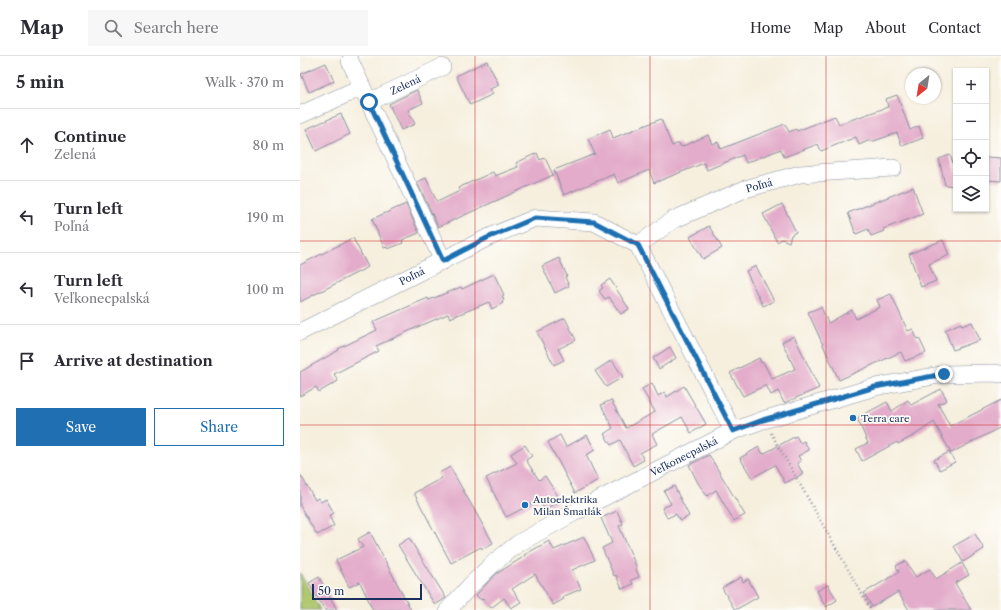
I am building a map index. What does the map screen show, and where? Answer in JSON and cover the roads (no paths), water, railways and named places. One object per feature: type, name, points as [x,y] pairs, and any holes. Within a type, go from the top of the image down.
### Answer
[{"type":"street","points":[[350,61],[443,261]]},
{"type":"street","name":"Zelená","points":[[300,115],[366,95],[442,67]]},
{"type":"street","name":"Poľná","points":[[300,332],[487,238],[535,218],[594,222],[638,245],[673,220],[745,189],[800,174],[894,168]]},
{"type":"street","points":[[638,245],[733,431]]},
{"type":"street","name":"Veľkonecpalská","points":[[448,610],[496,561],[519,543],[575,512],[733,431],[763,420],[875,387],[944,374],[1001,374]]},
{"type":"place","name":"Terra care","points":[[853,418]]},
{"type":"place","name":"Autoelektrika Milan Šmatlák","points":[[525,505]]}]
